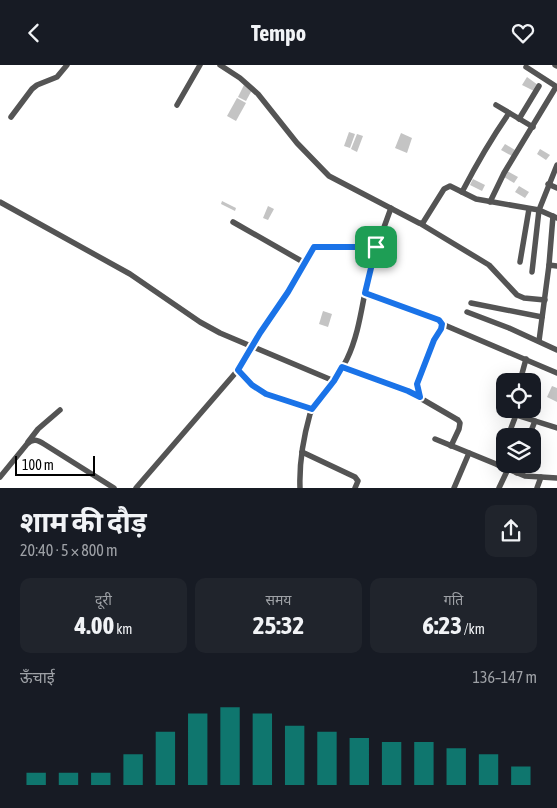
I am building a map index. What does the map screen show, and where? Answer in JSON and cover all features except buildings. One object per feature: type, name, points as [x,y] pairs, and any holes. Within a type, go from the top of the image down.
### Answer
[{"type":"street","points":[[11,117],[32,89],[57,77],[67,65]]},
{"type":"street","points":[[177,105],[200,65]]},
{"type":"street","points":[[220,65],[240,78],[258,94],[296,143],[329,176],[421,223],[489,265],[517,295],[524,298],[545,300]]},
{"type":"street","points":[[490,202],[504,173],[556,87],[526,67]]},
{"type":"street","points":[[519,119],[539,86]]},
{"type":"street","points":[[496,105],[532,127]]},
{"type":"street","points":[[462,192],[508,113]]},
{"type":"street","points":[[532,272],[539,211],[548,184],[556,168]]},
{"type":"street","points":[[548,184],[557,188]]},
{"type":"street","points":[[421,223],[444,189],[450,186],[476,199],[539,211],[555,217],[539,341]]},
{"type":"street","points":[[0,202],[130,274],[200,322],[220,333],[334,381]]},
{"type":"street","points":[[300,488],[299,474],[304,435],[312,409],[334,381],[346,360],[356,334],[376,247],[391,208]]},
{"type":"street","points":[[520,262],[528,209]]},
{"type":"street","points":[[233,222],[305,263]]},
{"type":"street","points":[[136,488],[238,370],[288,292],[314,247],[376,247]]},
{"type":"street","points":[[549,265],[557,266]]},
{"type":"street","points":[[365,293],[439,320],[442,324],[557,373]]},
{"type":"street","points":[[471,303],[542,317]]},
{"type":"street","points":[[467,313],[508,328],[557,350]]},
{"type":"street","points":[[420,397],[417,384],[442,324]]},
{"type":"street","points":[[522,373],[526,359]]},
{"type":"street","points":[[342,367],[408,391],[458,420],[460,423],[459,429],[451,446]]},
{"type":"street","points":[[238,370],[252,385],[266,394],[312,409]]},
{"type":"street","points":[[0,477],[27,444],[33,433],[60,410]]},
{"type":"street","points":[[525,418],[557,428]]},
{"type":"street","points":[[532,428],[534,421]]},
{"type":"street","points":[[435,439],[496,464]]},
{"type":"street","points":[[27,444],[32,440],[38,441],[114,488]]},
{"type":"street","points":[[302,452],[355,477],[358,481],[355,488]]},
{"type":"street","points":[[454,488],[469,453]]},
{"type":"street","points":[[499,488],[506,473]]},
{"type":"street","points":[[517,473],[530,477],[557,478]]},
{"type":"street","points":[[538,488],[541,477]]},
{"type":"route","points":[[314,247],[376,247],[365,293],[439,320],[442,324],[441,329],[435,336],[417,384],[420,397],[342,367],[334,381],[312,409],[272,397],[252,385],[238,370],[288,292],[314,247]]}]
